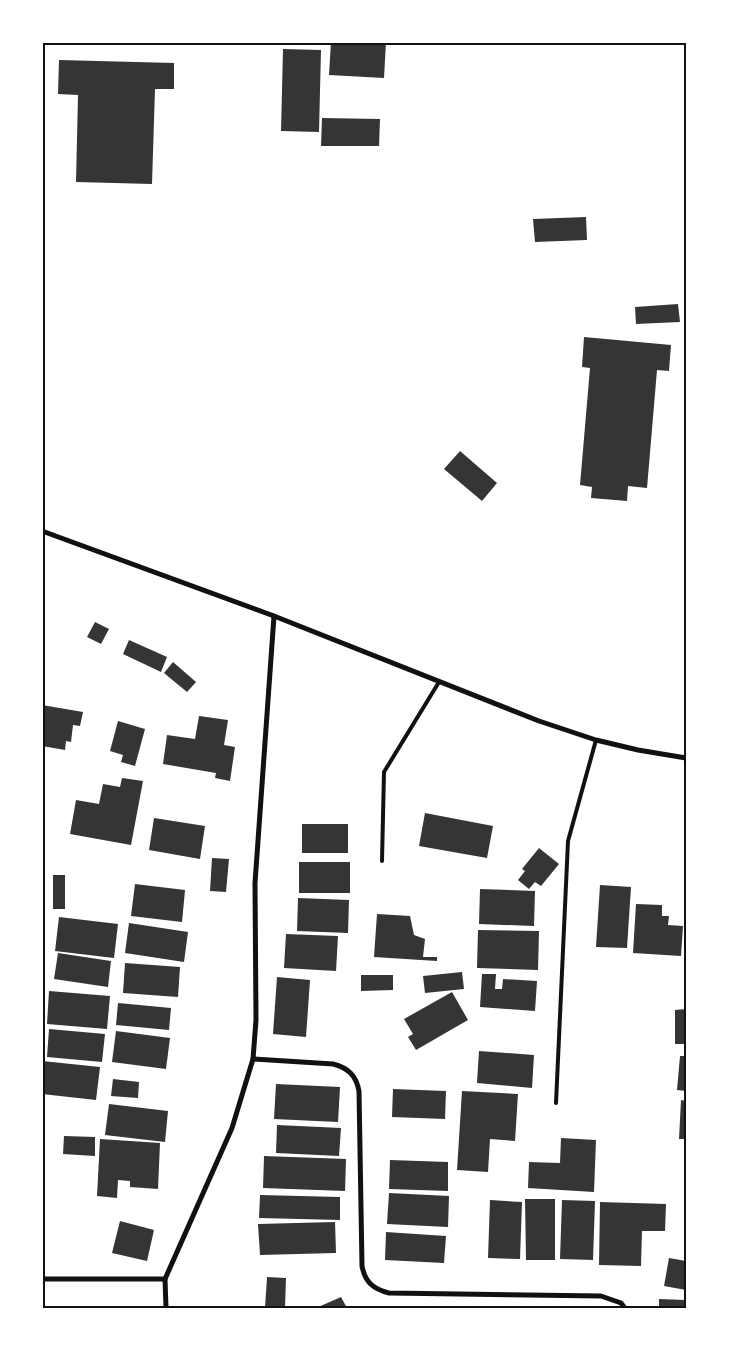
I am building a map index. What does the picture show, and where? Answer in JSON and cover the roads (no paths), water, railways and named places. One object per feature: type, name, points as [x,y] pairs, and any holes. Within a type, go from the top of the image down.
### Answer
[{"type":"street","points":[[42,531],[274,616],[539,721],[596,740],[638,750],[686,758]]},
{"type":"street","points":[[166,1308],[165,1279],[232,1128],[253,1060],[256,1020],[255,882],[274,616]]},
{"type":"street","points":[[253,1060],[333,1064],[343,1067],[357,1081],[359,1091],[362,1266],[364,1276],[378,1290],[389,1293],[601,1296],[622,1303],[625,1308]]},
{"type":"street","points":[[42,1279],[165,1279]]},
{"type":"lane","points":[[382,861],[384,772],[439,682]]},
{"type":"lane","points":[[556,1103],[568,840],[596,740]]}]
